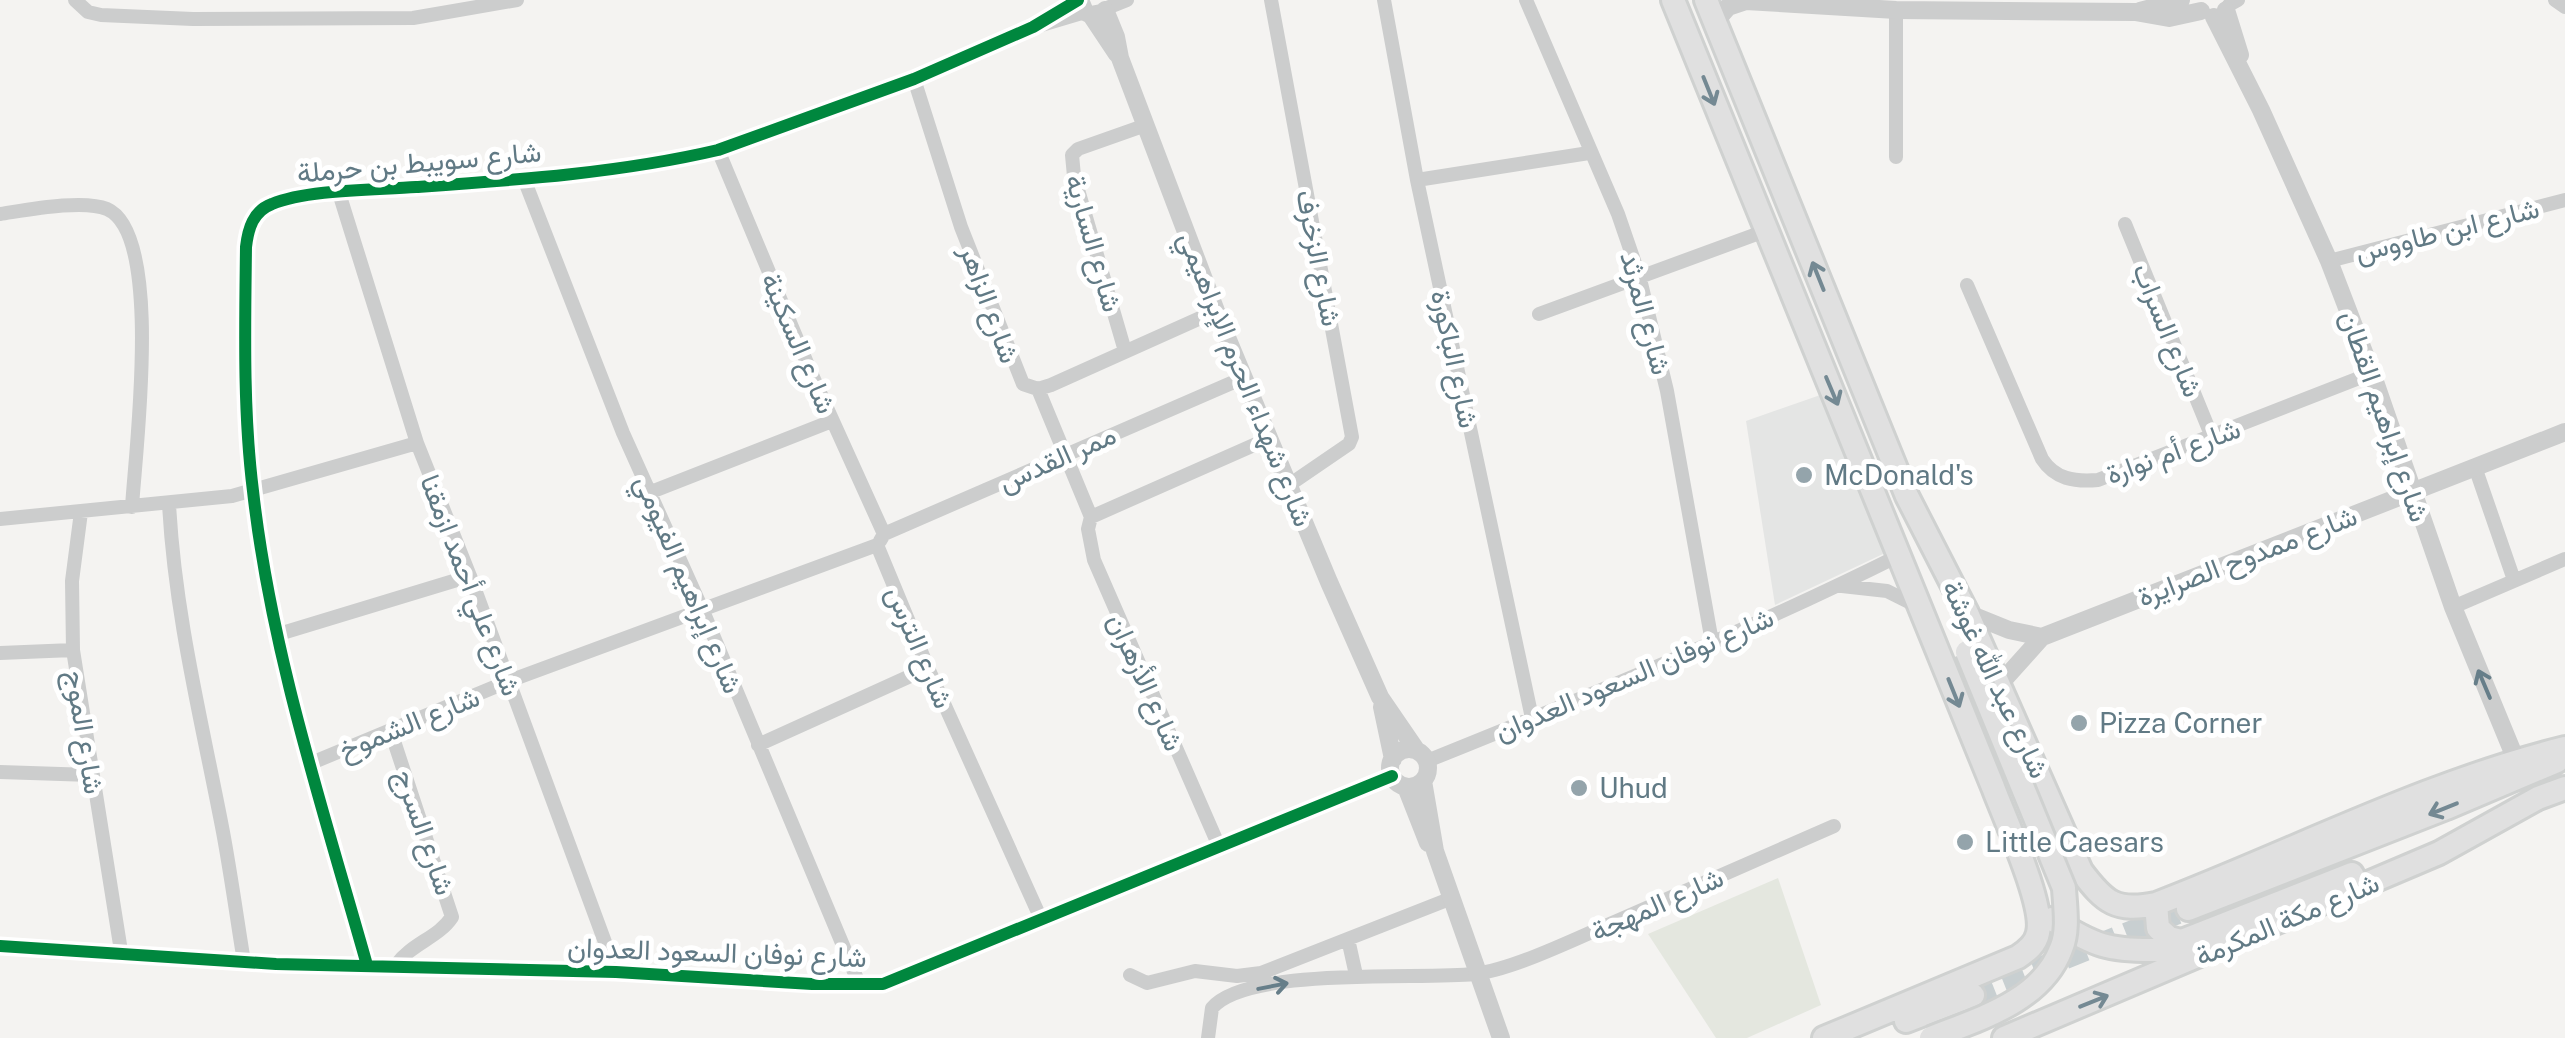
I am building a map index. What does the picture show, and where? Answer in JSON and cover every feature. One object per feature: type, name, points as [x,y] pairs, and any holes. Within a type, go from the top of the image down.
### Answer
[{"type":"main road","name":"شارع عبد الله غوشة","points":[[1673,0],[2009,829],[2039,921],[2034,944],[2018,957],[1824,1038]]},
{"type":"main road","name":"شارع عبد الله غوشة","points":[[1706,0],[1908,496],[1967,613],[2081,871],[2099,895],[2117,906],[2132,909],[2156,904],[2516,760],[2565,748]]},
{"type":"main road","points":[[1908,496],[2064,888],[2066,921],[2062,949],[2043,979],[2005,1009],[1930,1038]]},
{"type":"main road","name":"شارع مكة المكرمة","points":[[2188,909],[2565,758]]},
{"type":"main road","name":"شارع مكة المكرمة","points":[[2011,1035],[2439,853],[2538,798],[2565,788]]},
{"type":"main road","points":[[2032,892],[2051,918],[2090,943],[2126,951],[2160,950],[2538,798]]},
{"type":"main road","points":[[2009,829],[2038,833],[2048,823],[2054,805]]},
{"type":"main road","points":[[2156,904],[2158,928],[2169,938],[2185,942]]},
{"type":"main road","points":[[2000,964],[2018,973],[2028,985],[2030,1004],[2011,1035]]},
{"type":"main road","points":[[1862,1038],[1973,996]]},
{"type":"street","points":[[75,0],[88,12],[126,18],[413,18],[517,0]]},
{"type":"street","points":[[299,0],[300,18]]},
{"type":"street","points":[[1094,7],[1127,0]]},
{"type":"street","name":"شارع الزخرف","points":[[1271,0],[1352,436],[1349,444],[1289,485]]},
{"type":"street","name":"شارع الباكورة","points":[[1384,0],[1417,180],[1532,718]]},
{"type":"street","name":"شارع المرثد","points":[[1526,0],[1618,214],[1638,275],[1667,390],[1712,642]]},
{"type":"street","points":[[2135,12],[2180,0]]},
{"type":"street","points":[[2555,0],[2565,7]]},
{"type":"street","points":[[1715,22],[1728,7],[1746,1],[1852,4],[1896,10],[2135,12],[2169,18],[2219,6]]},
{"type":"street","name":"شارع إبراهيم القطان","points":[[2219,6],[2245,75],[2329,260],[2453,607],[2516,760]]},
{"type":"street","name":"شارع سويبط بن حرملة","points":[[367,965],[309,764],[279,634],[253,491],[245,332],[248,233],[259,212],[268,205],[339,193],[524,179],[718,150],[914,79],[1033,27],[1094,7]]},
{"type":"street","name":"شارع شهداء الحرم الإبراهيمي","points":[[1094,7],[1116,37],[1120,58],[1216,311],[1380,697],[1404,776]]},
{"type":"street","points":[[1896,10],[1896,157]]},
{"type":"street","name":"شارع الزاهر","points":[[914,79],[961,228],[1023,384],[1038,388],[1216,311]]},
{"type":"street","name":"شارع السارية","points":[[1125,352],[1074,176],[1072,155],[1146,124]]},
{"type":"street","name":"شارع السكينة","points":[[718,150],[880,540]]},
{"type":"street","points":[[1417,180],[1590,153]]},
{"type":"street","name":"شارع إبراهيم الفيومي","points":[[524,179],[623,433],[703,612],[860,986]]},
{"type":"street","name":"شارع علي أحمد ازمقنا","points":[[339,193],[416,444],[470,576],[616,972]]},
{"type":"street","name":"شارع ابن طاووس","points":[[2329,260],[2565,200]]},
{"type":"street","points":[[0,214],[95,206],[118,216],[130,233],[142,302],[132,507]]},
{"type":"street","name":"شارع السراب","points":[[2125,224],[2212,437]]},
{"type":"street","points":[[1539,314],[1765,231]]},
{"type":"street","name":"شارع أم نوارة","points":[[1967,284],[2050,470],[2078,482],[2098,480],[2372,374]]},
{"type":"street","name":"ممر القدس","points":[[880,540],[1065,454],[1243,378]]},
{"type":"street","name":"شارع الأزهران","points":[[1038,388],[1091,517],[1088,529],[1094,560],[1218,844]]},
{"type":"street","points":[[650,492],[832,421]]},
{"type":"street","name":"شارع ممدوح الصرايرة","points":[[1999,685],[2042,637],[2565,432]]},
{"type":"street","points":[[1091,517],[1270,438]]},
{"type":"street","points":[[0,519],[169,504],[253,491],[416,444]]},
{"type":"street","points":[[2475,466],[2514,580]]},
{"type":"street","points":[[169,504],[189,677],[223,833],[244,962]]},
{"type":"street","name":"شارع الموج","points":[[81,512],[72,581],[72,650],[121,952]]},
{"type":"street","points":[[703,612],[880,540]]},
{"type":"street","name":"شارع الترس","points":[[880,540],[928,668],[1041,919]]},
{"type":"street","name":"شارع نوفان السعود العدوان","points":[[1422,756],[1532,718],[1841,586],[1900,556]]},
{"type":"street","points":[[2453,607],[2565,560]]},
{"type":"street","points":[[279,634],[470,576]]},
{"type":"street","points":[[1841,586],[1887,592],[1918,608]]},
{"type":"street","name":"شارع الشموخ","points":[[309,764],[509,681],[703,612]]},
{"type":"street","points":[[1967,613],[2009,630],[2042,637]]},
{"type":"street","points":[[0,653],[72,650]]},
{"type":"street","points":[[758,745],[928,668]]},
{"type":"street","name":"شارع شهداء الحرم الإبراهيمي","points":[[1380,697],[1422,756]]},
{"type":"street","name":"شارع السرج","points":[[391,732],[452,918],[440,931],[411,948],[396,965]]},
{"type":"street","points":[[1404,776],[1428,768],[1422,756],[1404,750],[1404,776],[1435,851],[1501,1038]]},
{"type":"street","points":[[0,772],[91,775]]},
{"type":"street","name":"شارع نوفان السعود العدوان","points":[[0,946],[244,962],[616,972],[860,986],[903,978],[1218,844],[1404,776]]},
{"type":"street","name":"شارع المهجة","points":[[1208,1038],[1209,1015],[1223,998],[1263,987],[1356,975],[1476,974],[1566,944],[1834,826]]},
{"type":"street","points":[[1130,974],[1147,983],[1194,970],[1249,975],[1452,898]]},
{"type":"street","points":[[1348,939],[1356,975]]},
{"type":"shaded area","points":[[1829,392],[1886,548],[1883,554],[1775,605],[1746,421]]},
{"type":"shaded area","points":[[1778,878],[1821,1005],[1747,1038],[1716,1038],[1648,934]]},
{"type":"tunnel","points":[[1973,995],[2188,909]]},
{"type":"cycle path","points":[[367,965],[300,730],[261,551],[250,461],[245,369],[246,247],[256,216],[272,204],[304,195],[568,175],[718,150],[914,79],[1033,27],[1078,0]]},
{"type":"cycle path","points":[[0,946],[276,964],[616,972],[812,984],[883,984],[1392,776]]},
{"type":"place","name":"McDonald's","points":[[1804,475]]},
{"type":"place","name":"Pizza Corner","points":[[2079,723]]},
{"type":"place","name":"Uhud","points":[[1579,788]]},
{"type":"place","name":"Little Caesars","points":[[1965,842]]}]
